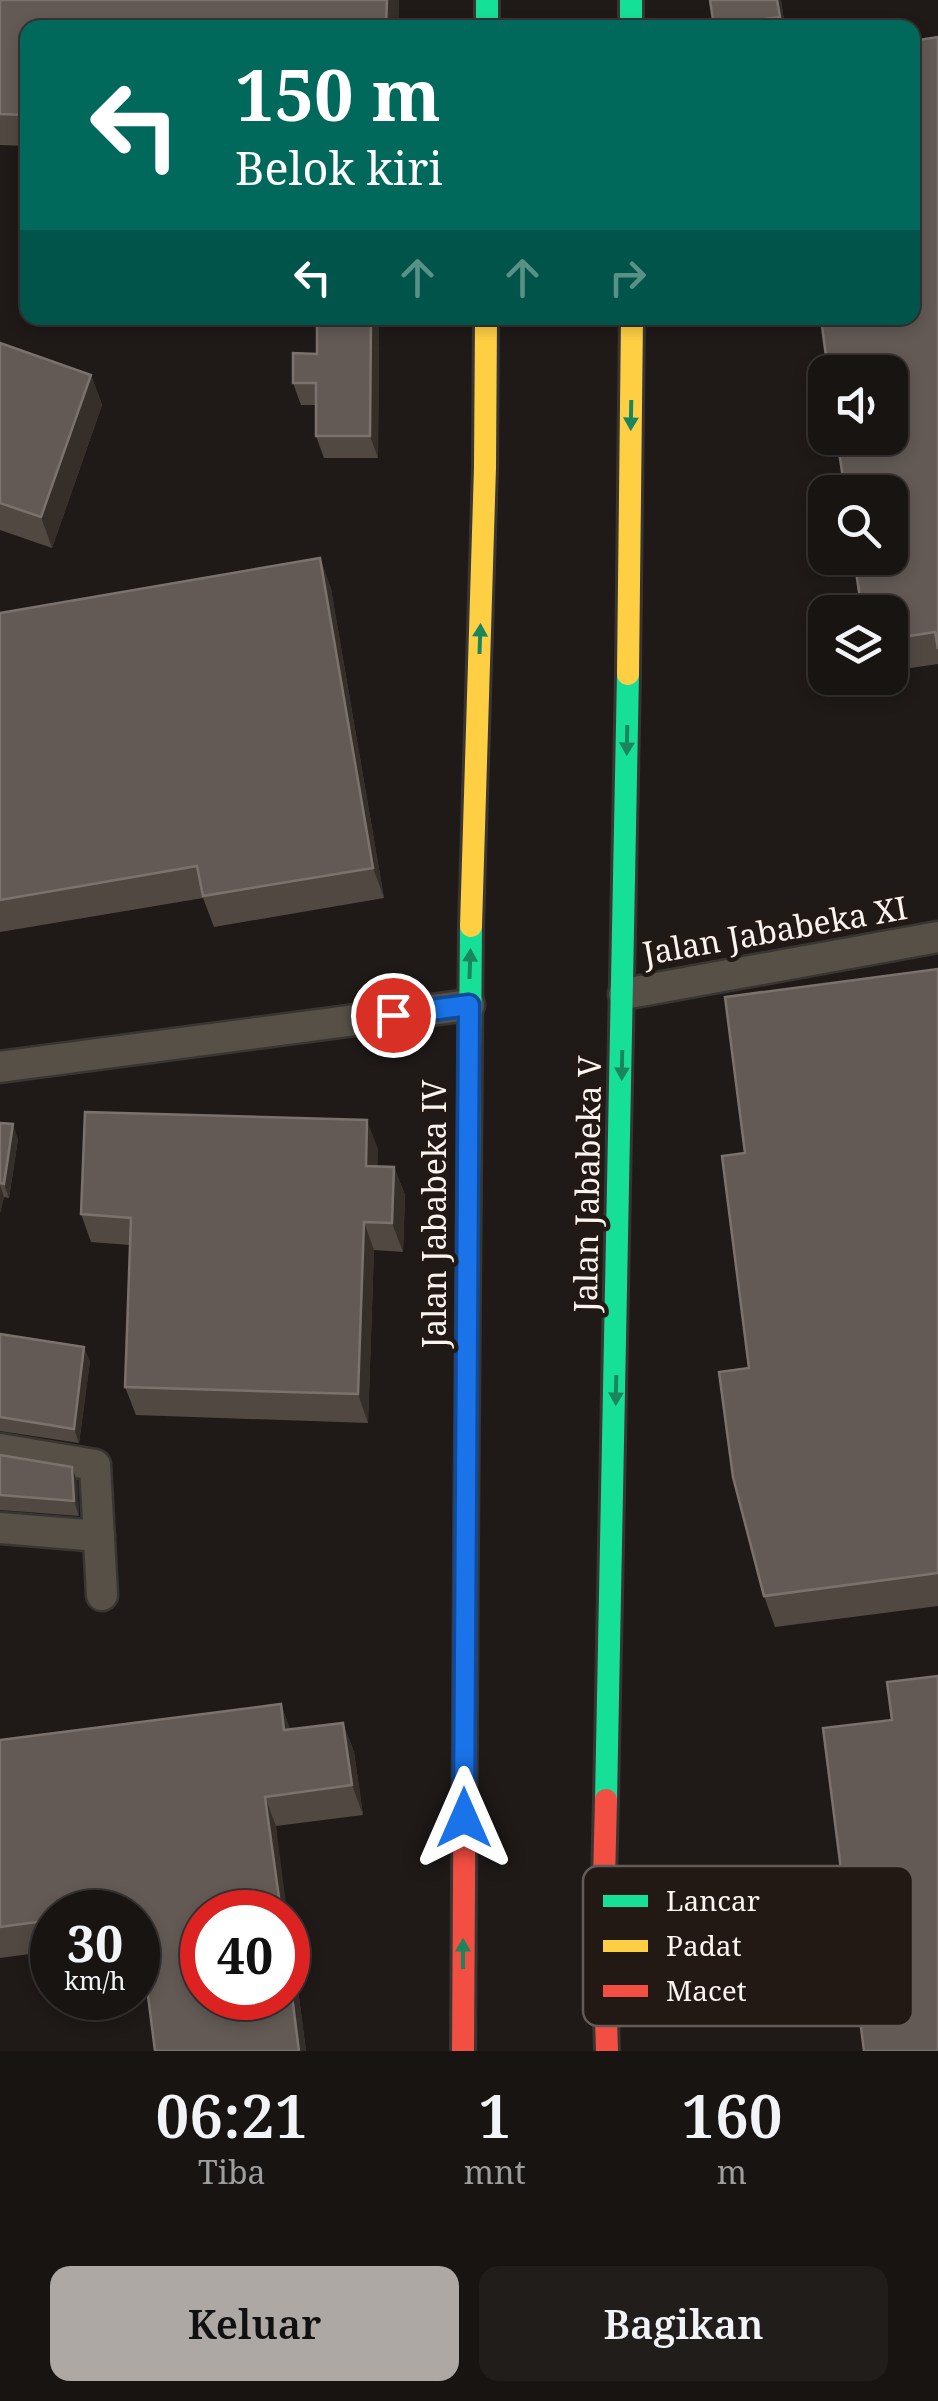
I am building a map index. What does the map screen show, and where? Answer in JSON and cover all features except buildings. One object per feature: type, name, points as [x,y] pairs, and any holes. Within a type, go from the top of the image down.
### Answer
[{"type":"street","name":"Jalan Jababeka IV","points":[[463,2051],[469,1005],[486,325]]},
{"type":"street","name":"Jalan Jababeka V","points":[[604,1866],[624,994],[632,325]]},
{"type":"street","name":"Jalan Jababeka XI","points":[[624,994],[938,937]]},
{"type":"street","points":[[0,1067],[469,1005]]},
{"type":"street","points":[[0,1449],[96,1466],[102,1595]]},
{"type":"street","points":[[0,1528],[99,1536]]},
{"type":"street","name":"Jalan Jababeka V","points":[[607,2026],[608,2051]]},
{"type":"traffic: fast","points":[[487,0],[487,20]]},
{"type":"traffic: fast","points":[[631,0],[631,20]]},
{"type":"traffic: fast","points":[[606,1800],[628,674]]},
{"type":"traffic: fast","points":[[466,1550],[471,926]]},
{"type":"traffic: slow","points":[[471,926],[486,325]]},
{"type":"traffic: slow","points":[[628,674],[632,325]]},
{"type":"traffic: jam","points":[[463,2051],[466,1550]]},
{"type":"traffic: jam","points":[[604,1866],[606,1800]]},
{"type":"traffic: jam","points":[[606,2026],[607,2051]]},
{"type":"route","points":[[393,1015],[469,1005],[464,1818]]}]
